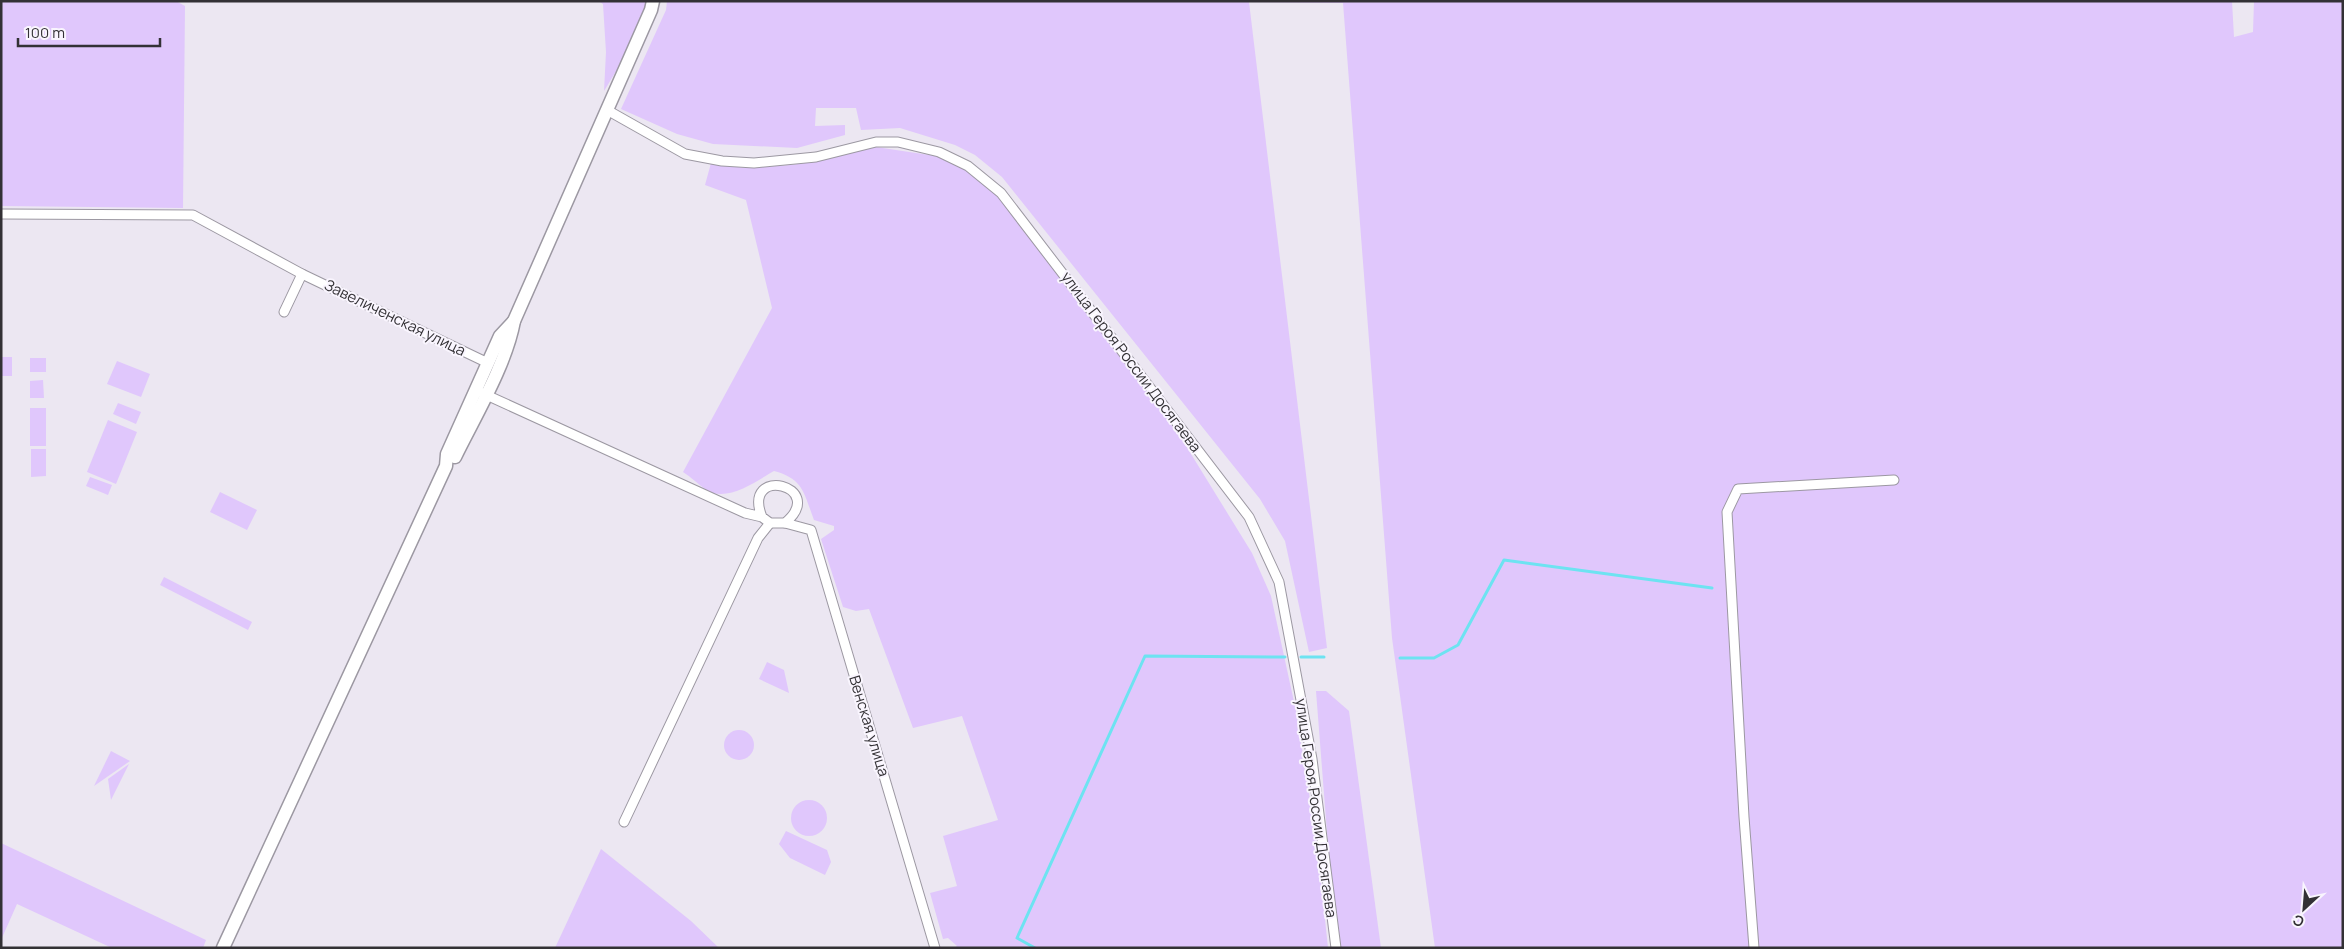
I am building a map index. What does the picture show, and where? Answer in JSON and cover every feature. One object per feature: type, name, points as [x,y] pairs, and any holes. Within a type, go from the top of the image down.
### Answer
[{"type":"street","points":[[223,948],[446,466],[454,459],[481,392],[512,336],[514,321],[651,10],[653,1]]},
{"type":"street","name":"улица Героя России Досягаева","points":[[607,110],[685,154],[722,161],[754,163],[816,157],[876,142],[898,142],[939,152],[968,166],[1002,193],[1249,517],[1279,582],[1312,759],[1336,948]]},
{"type":"street","name":"Завеличенская улица","points":[[1,214],[193,215],[302,274],[488,363]]},
{"type":"street","points":[[284,312],[302,274]]},
{"type":"street","points":[[481,392],[488,363],[500,336],[514,321]]},
{"type":"street","points":[[481,392],[745,513],[762,517],[770,523],[785,523],[795,515],[798,503],[793,491],[782,485],[770,486],[760,493],[757,506],[762,517]]},
{"type":"street","points":[[1754,948],[1744,817],[1727,512],[1738,489],[1894,480]]},
{"type":"street","points":[[624,822],[758,538],[770,523]]},
{"type":"street","name":"Венская улица","points":[[785,523],[811,530],[935,948]]},
{"type":"shaded area","points":[[1,1],[176,1],[185,6],[183,208],[1,206]]},
{"type":"shaded area","points":[[598,1],[650,1],[632,45],[604,91],[606,52],[603,4]]},
{"type":"shaded area","points":[[667,1],[2232,1],[2234,37],[2253,32],[2254,1],[2343,1],[2343,948],[1435,948],[1392,638],[1343,3],[1249,2],[1327,648],[1309,652],[1285,541],[1260,499],[1002,177],[975,155],[955,145],[900,128],[861,130],[856,108],[816,108],[815,126],[845,125],[845,135],[797,148],[713,144],[677,134],[621,109],[666,10]]},
{"type":"shaded area","points":[[876,147],[936,156],[966,169],[999,196],[1099,325],[1183,441],[1252,553],[1271,596],[1296,711],[1317,844],[1328,948],[954,948],[957,946],[948,938],[943,939],[930,893],[957,886],[943,836],[998,820],[962,716],[913,728],[869,609],[856,611],[843,607],[821,539],[834,530],[834,526],[814,520],[802,489],[792,478],[774,471],[741,489],[722,494],[713,493],[705,489],[683,472],[772,308],[746,200],[705,185],[711,163],[745,168],[791,165],[823,160],[850,151]]},
{"type":"shaded area","points":[[1,357],[12,357],[12,376],[1,376]]},
{"type":"shaded area","points":[[30,358],[46,358],[46,372],[30,372]]},
{"type":"shaded area","points":[[117,361],[150,374],[141,397],[107,384]]},
{"type":"shaded area","points":[[43,380],[44,398],[30,398],[30,381]]},
{"type":"shaded area","points":[[118,403],[141,412],[136,424],[113,414]]},
{"type":"shaded area","points":[[30,408],[46,408],[46,446],[30,446]]},
{"type":"shaded area","points":[[108,420],[137,432],[116,484],[87,472]]},
{"type":"shaded area","points":[[31,449],[46,449],[46,476],[31,477]]},
{"type":"shaded area","points":[[90,477],[112,485],[108,495],[86,486]]},
{"type":"shaded area","points":[[220,492],[257,510],[247,530],[210,512]]},
{"type":"shaded area","points":[[164,577],[252,622],[248,630],[160,585]]},
{"type":"shaded area","points":[[767,662],[784,670],[789,693],[759,679]]},
{"type":"shaded area","points":[[1316,691],[1326,691],[1349,711],[1381,948],[1336,948]]},
{"type":"shaded area","points":[[739,730],[745,731],[753,739],[753,751],[745,759],[739,760],[733,759],[725,751],[724,745],[725,739],[733,731]]},
{"type":"shaded area","points":[[111,751],[130,761],[94,786]]},
{"type":"shaded area","points":[[129,764],[111,800],[108,779]]},
{"type":"shaded area","points":[[809,800],[816,801],[822,805],[826,811],[826,825],[822,831],[816,835],[809,836],[802,835],[796,831],[792,825],[791,818],[792,811],[796,805],[802,801]]},
{"type":"shaded area","points":[[786,831],[827,850],[831,862],[825,875],[790,858],[779,844]]},
{"type":"shaded area","points":[[1,843],[206,940],[203,948],[112,948],[17,904],[1,940]]},
{"type":"shaded area","points":[[601,849],[691,921],[719,948],[555,948]]},
{"type":"waterway","points":[[1400,658],[1434,658],[1458,645],[1504,560],[1712,588]]},
{"type":"waterway","points":[[1035,948],[1017,938],[1145,656],[1285,657]]},
{"type":"waterway","points":[[1301,657],[1324,657]]}]
